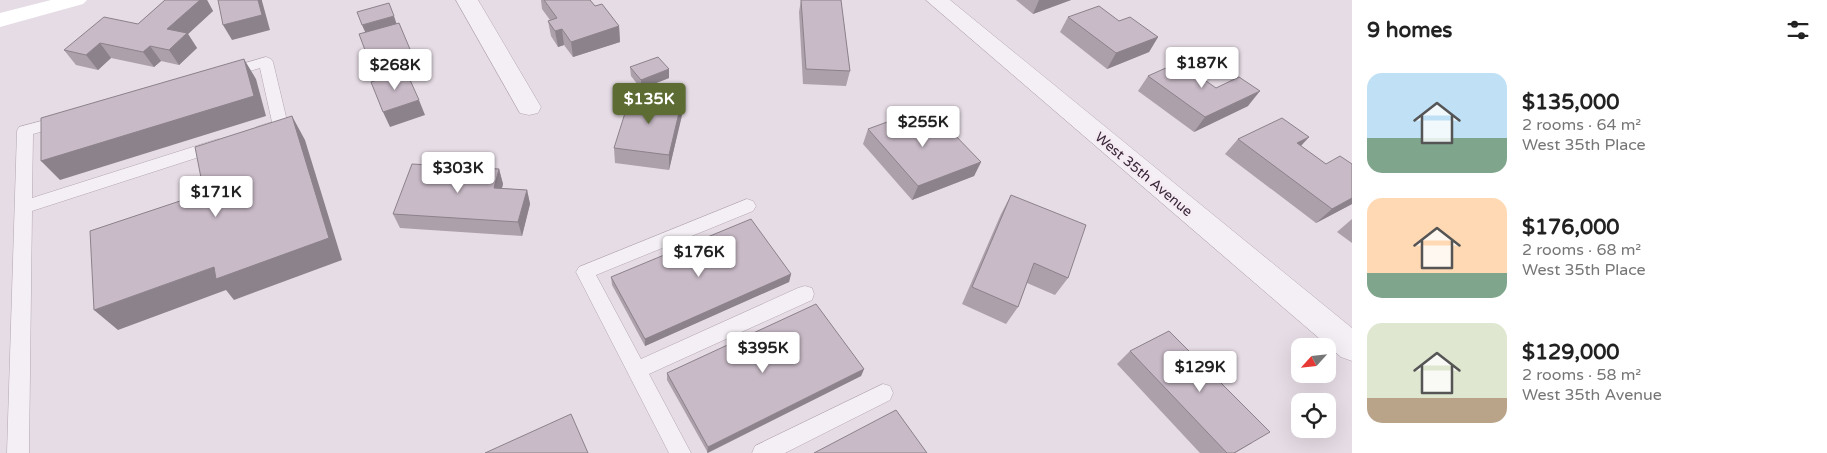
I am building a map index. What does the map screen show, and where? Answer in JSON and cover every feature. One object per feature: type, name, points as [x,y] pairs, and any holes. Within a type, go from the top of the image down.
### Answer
[{"type":"street","points":[[0,20],[76,0]]},
{"type":"street","points":[[467,0],[529,107]]},
{"type":"street","name":"West 35th Avenue","points":[[937,0],[1352,348]]},
{"type":"lane","points":[[211,78],[266,62],[280,125],[252,134]]},
{"type":"lane","points":[[18,453],[25,131],[81,115]]},
{"type":"lane","points":[[23,207],[232,140]]},
{"type":"lane","points":[[680,453],[585,272],[747,206]]},
{"type":"lane","points":[[637,370],[805,294]]},
{"type":"lane","points":[[763,453],[884,393]]},
{"type":"building","points":[[165,0],[200,0],[167,29],[187,33],[169,50],[150,46],[143,52],[100,43],[86,55],[64,50],[104,17],[138,24]]},
{"type":"building","points":[[218,0],[258,0],[262,15],[223,25]]},
{"type":"building","points":[[544,0],[590,0],[595,6],[602,4],[619,26],[571,42],[562,29],[555,31],[548,21],[557,18]]},
{"type":"building","points":[[801,0],[841,0],[850,71],[806,69]]},
{"type":"building","points":[[389,3],[394,16],[362,25],[357,12]]},
{"type":"building","points":[[1099,6],[1119,21],[1130,17],[1158,37],[1116,53],[1068,17]]},
{"type":"building","points":[[399,23],[412,54],[371,66],[359,34]]},
{"type":"building","points":[[658,57],[669,69],[641,80],[630,67]]},
{"type":"building","points":[[244,59],[254,96],[41,161],[41,118]]},
{"type":"building","points":[[1179,62],[1216,88],[1239,77],[1260,91],[1205,117],[1148,76]]},
{"type":"building","points":[[406,71],[419,100],[383,112],[371,82]]},
{"type":"building","points":[[631,94],[682,100],[669,155],[614,148]]},
{"type":"building","points":[[920,110],[941,131],[949,129],[981,162],[918,186],[868,129]]},
{"type":"building","points":[[292,116],[329,238],[216,279],[214,267],[94,310],[90,231],[204,193],[195,147]]},
{"type":"building","points":[[1282,118],[1309,137],[1297,143],[1326,164],[1340,156],[1352,164],[1352,198],[1332,209],[1238,139]]},
{"type":"building","points":[[412,164],[499,169],[494,188],[527,190],[518,222],[393,214]]},
{"type":"building","points":[[1011,195],[1086,225],[1068,278],[1034,263],[1018,307],[972,287]]},
{"type":"building","points":[[751,219],[791,274],[645,339],[611,277]]},
{"type":"building","points":[[816,304],[864,369],[708,447],[667,373]]},
{"type":"building","points":[[1169,331],[1270,432],[1234,453],[1227,453],[1130,351]]},
{"type":"building","points":[[896,410],[927,453],[814,453]]},
{"type":"building","points":[[571,414],[588,453],[485,453]]}]
